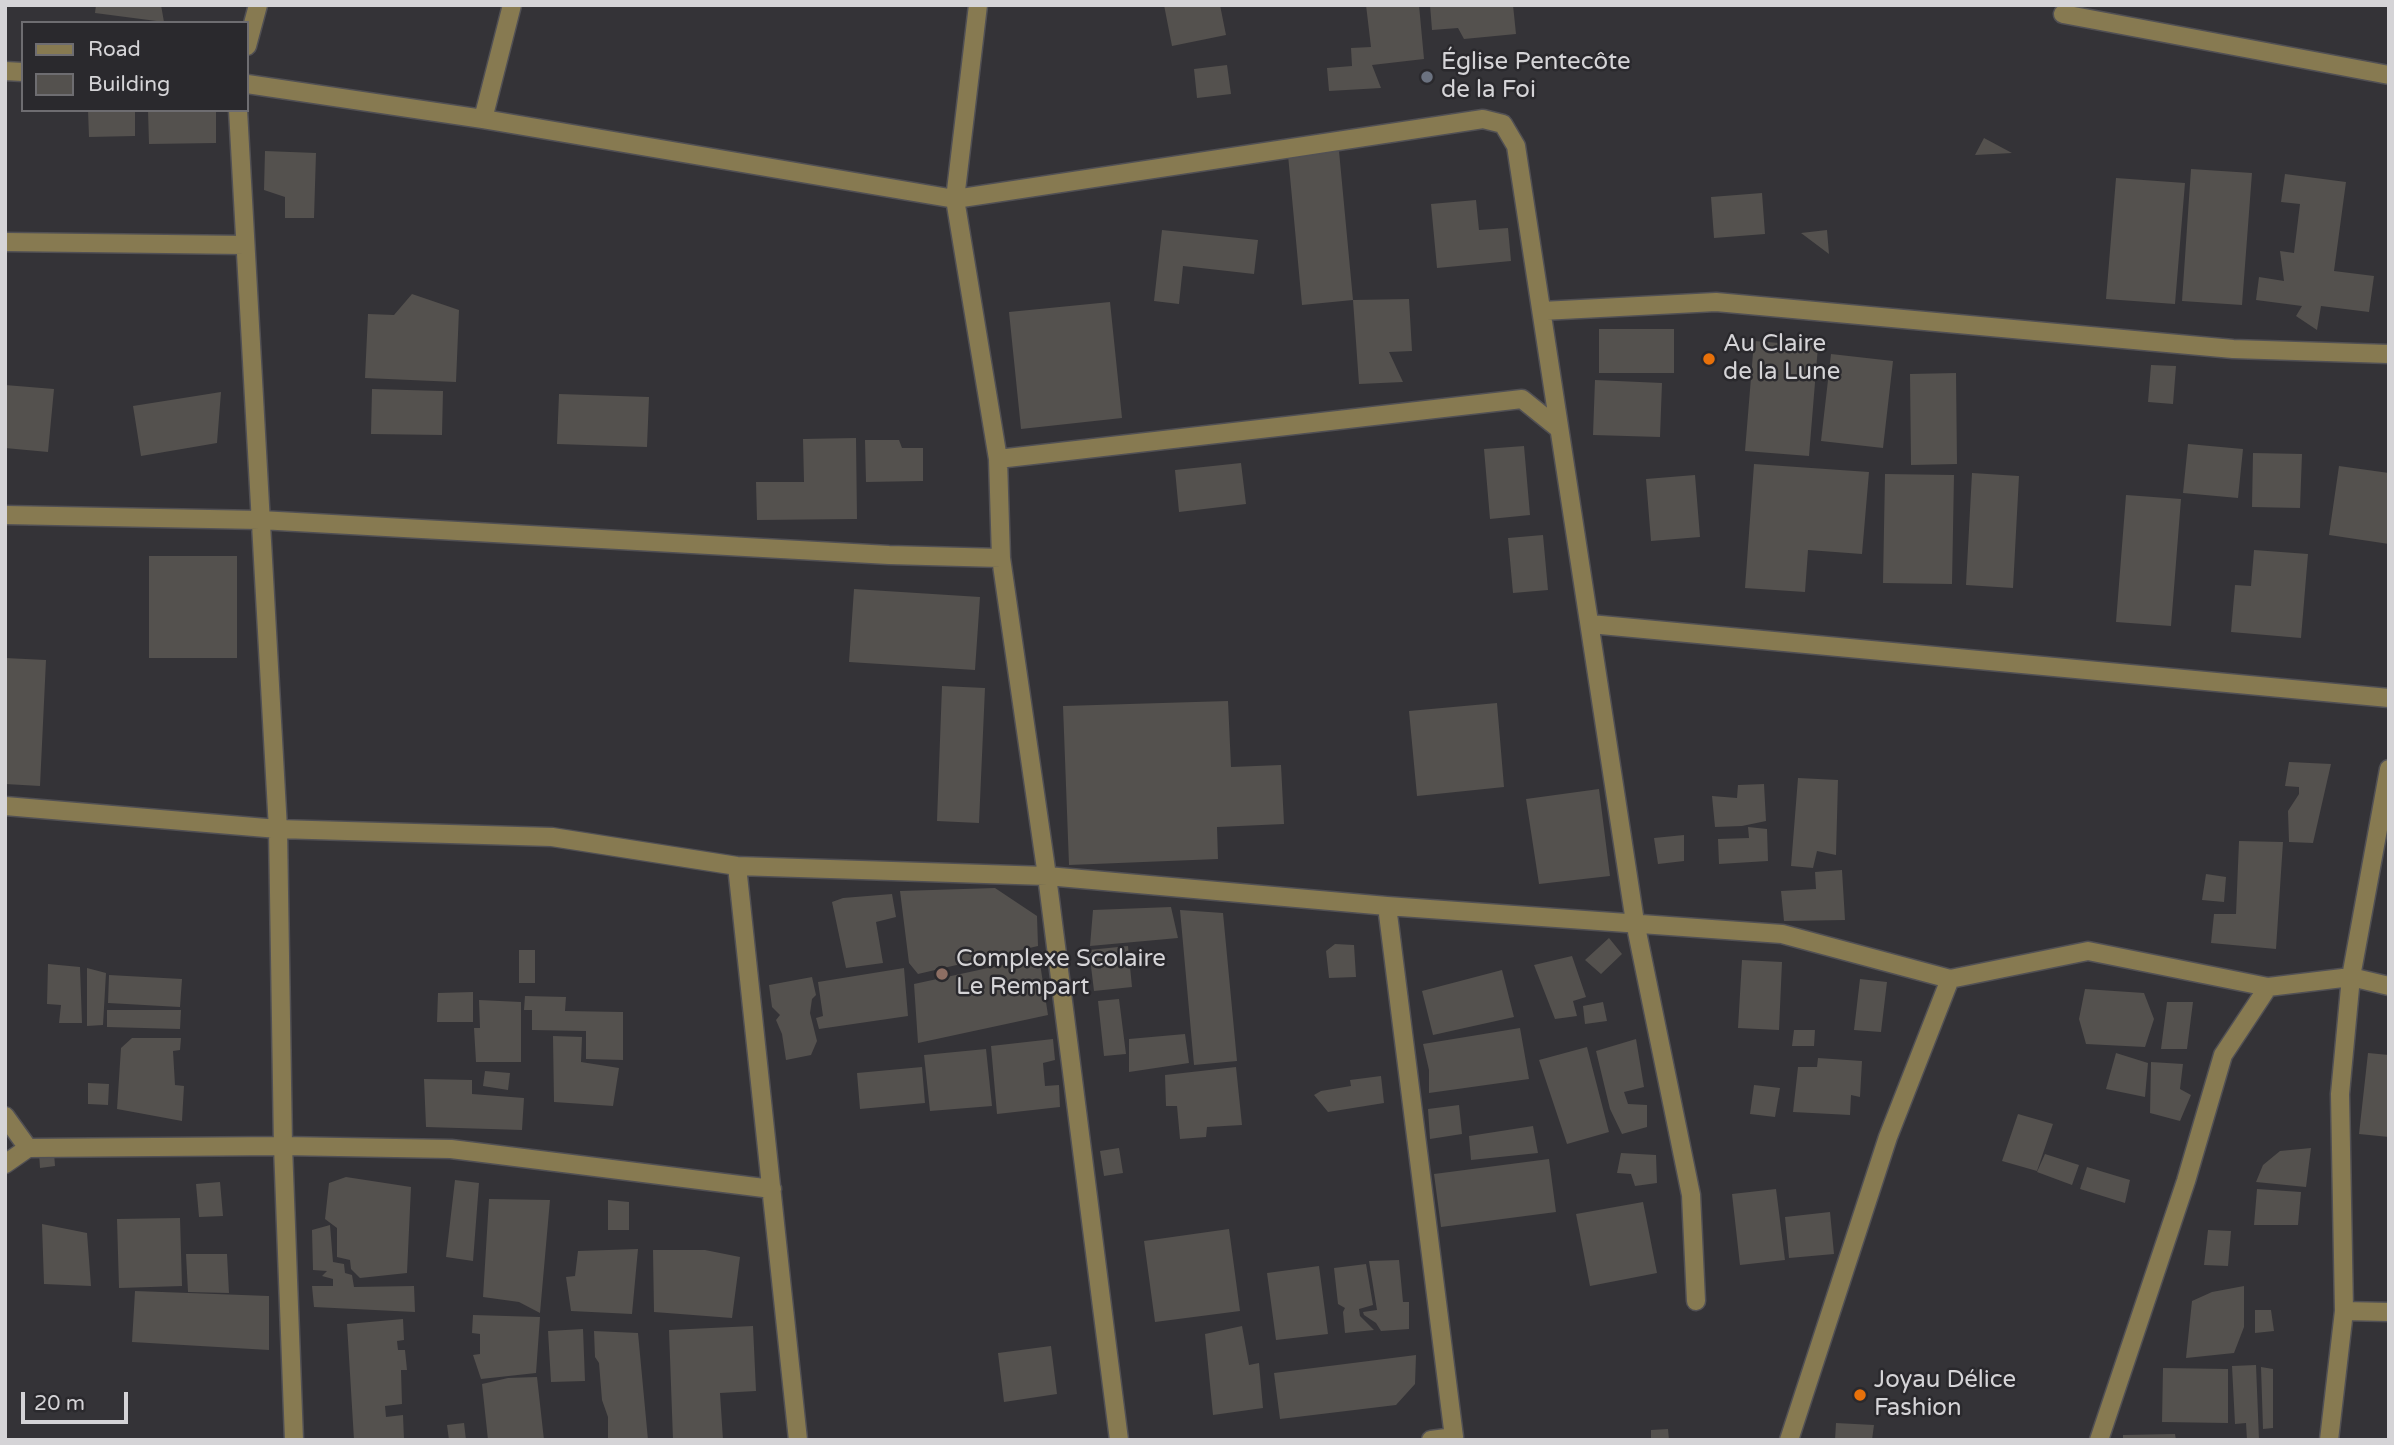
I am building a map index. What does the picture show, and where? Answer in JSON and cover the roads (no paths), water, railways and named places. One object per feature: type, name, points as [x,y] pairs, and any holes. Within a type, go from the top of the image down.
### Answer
[{"type":"street","points":[[248,42],[258,5]]},
{"type":"street","points":[[483,119],[512,5]]},
{"type":"street","points":[[978,5],[955,199],[998,459],[1001,558],[1047,876],[1119,1440]]},
{"type":"street","points":[[2063,13],[2389,75]]},
{"type":"street","points":[[248,83],[483,119],[955,199],[1483,119],[1503,124],[1516,146],[1635,922],[1691,1195],[1696,1301]]},
{"type":"street","points":[[238,112],[278,829],[283,1146],[294,1440]]},
{"type":"street","points":[[5,242],[245,245]]},
{"type":"street","points":[[1542,311],[1716,302],[2233,349],[2389,354]]},
{"type":"street","points":[[998,459],[1521,399],[1558,428]]},
{"type":"street","points":[[5,515],[260,520],[889,555],[1001,558]]},
{"type":"street","points":[[1590,624],[2389,698]]},
{"type":"street","points":[[2329,1440],[2344,1311],[2340,1094],[2351,977],[2389,769]]},
{"type":"street","points":[[5,806],[278,829],[552,837],[737,866],[1047,876],[1387,906],[1782,934],[1950,979],[2088,951],[2268,987],[2351,977],[2389,986]]},
{"type":"street","points":[[737,866],[798,1440]]},
{"type":"street","points":[[1387,906],[1454,1437],[1432,1440]]},
{"type":"street","points":[[1789,1440],[1888,1137],[1950,979]]},
{"type":"street","points":[[2099,1440],[2186,1181],[2222,1055],[2268,987]]},
{"type":"street","points":[[5,1116],[28,1148]]},
{"type":"street","points":[[5,1164],[28,1148],[283,1146],[451,1149],[772,1189]]},
{"type":"street","points":[[2344,1311],[2389,1312]]},
{"type":"place","name":"Église Pentecôte de la Foi","points":[[1427,77]]},
{"type":"place","name":"Au Claire de la Lune","points":[[1709,359]]},
{"type":"place","name":"Complexe Scolaire Le Rempart","points":[[942,974]]},
{"type":"place","name":"Joyau Délice Fashion","points":[[1860,1395]]}]
